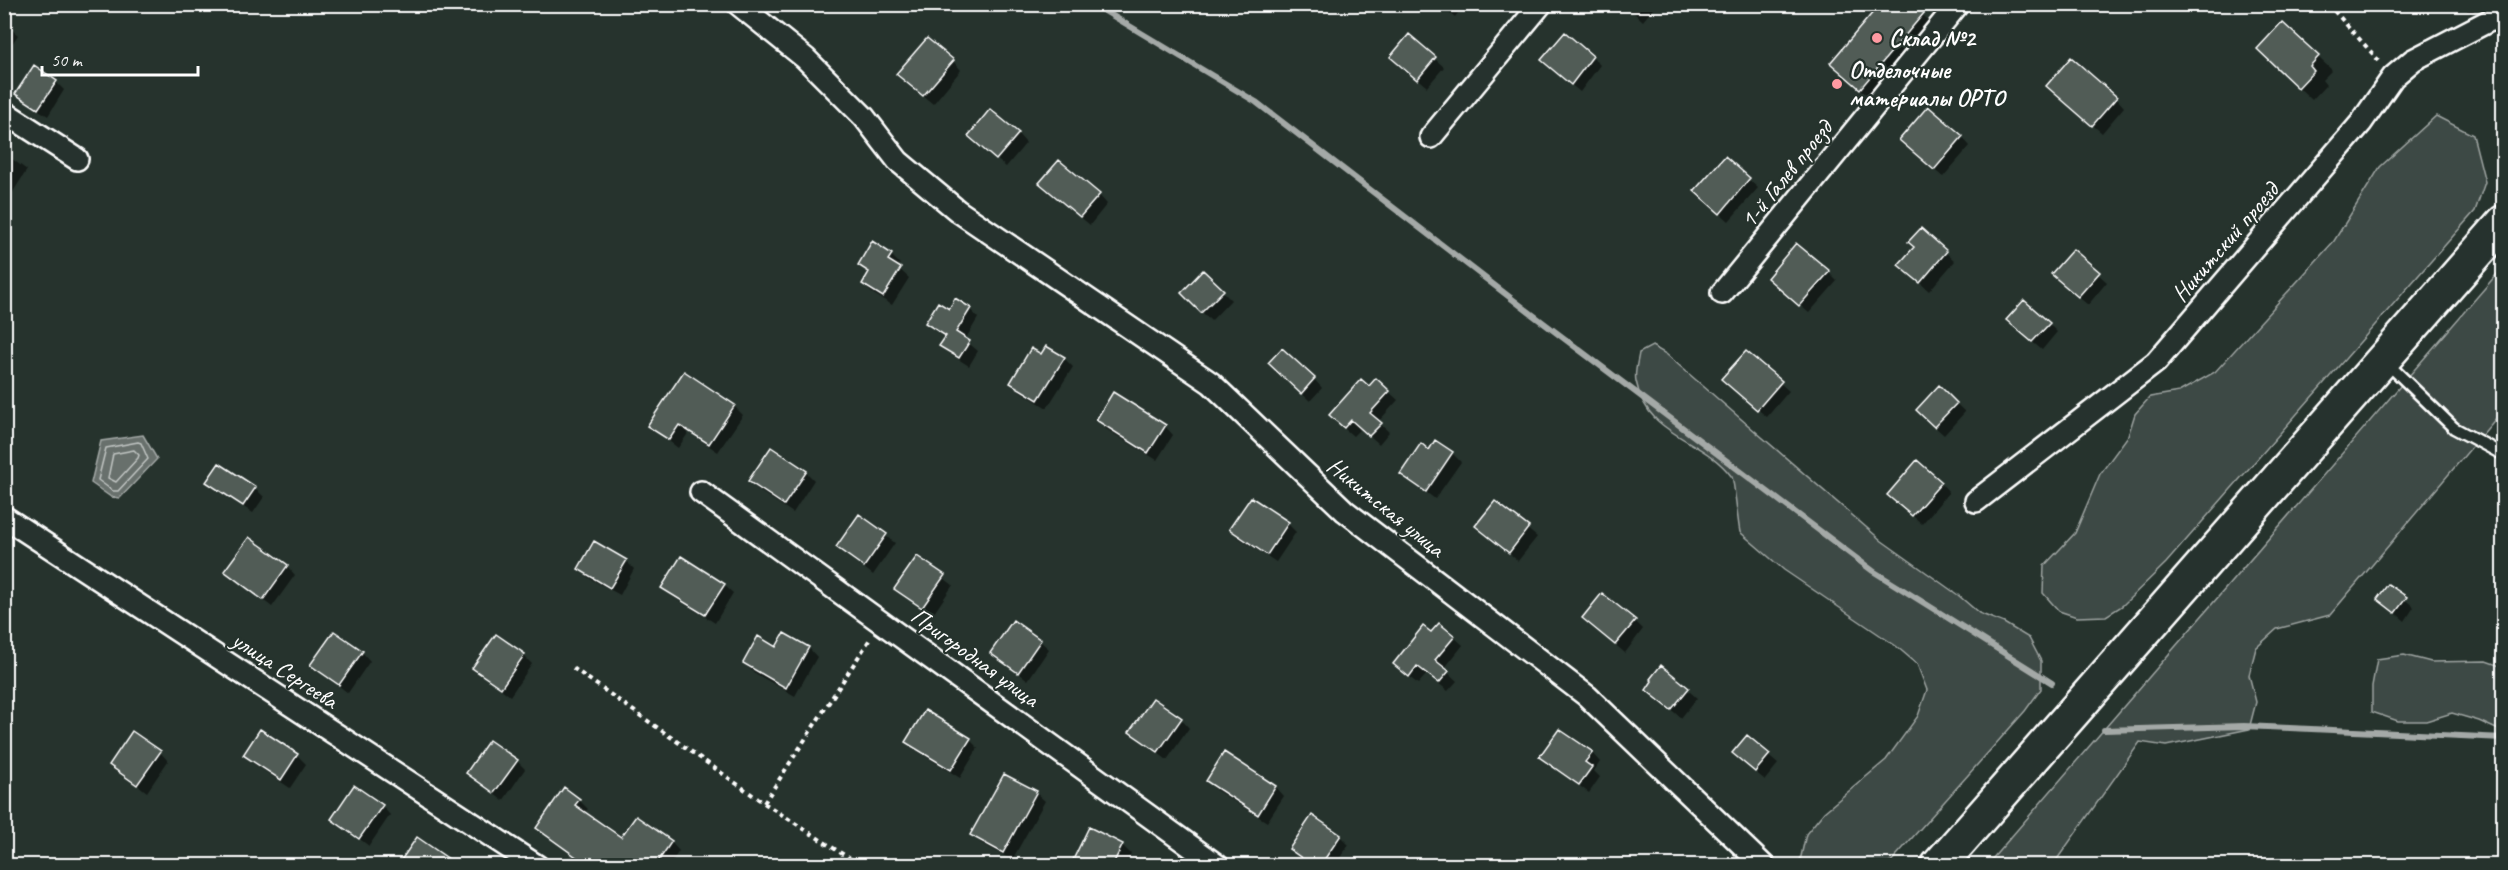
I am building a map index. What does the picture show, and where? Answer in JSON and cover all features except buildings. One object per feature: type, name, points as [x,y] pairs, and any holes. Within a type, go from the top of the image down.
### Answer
[{"type":"main road","points":[[1938,866],[2382,358],[2504,222]]},
{"type":"street","name":"Никитская улица","points":[[738,4],[806,58],[864,117],[898,161],[958,212],[1211,383],[1345,511],[1587,696],[1764,866]]},
{"type":"street","points":[[1431,137],[1541,4]]},
{"type":"street","name":"1-й Галев проезд","points":[[1722,293],[1958,4]]},
{"type":"street","name":"Никитский проезд","points":[[1976,501],[2156,362],[2361,123],[2393,77],[2413,60],[2504,13]]},
{"type":"street","points":[[4,112],[77,159]]},
{"type":"street","name":"Пригородная улица","points":[[701,492],[1218,866]]},
{"type":"street","name":"улица Сергеева","points":[[4,517],[537,866]]},
{"type":"lane","points":[[2382,358],[2454,428],[2504,455]]},
{"type":"path","points":[[2328,4],[2393,77]]},
{"type":"path","points":[[764,803],[882,621]]},
{"type":"path","points":[[573,668],[764,803],[861,866]]},
{"type":"shaded area","points":[[2436,116],[2473,135],[2485,182],[2475,211],[2166,563],[2122,606],[2106,616],[2077,617],[2059,611],[2043,593],[2044,566],[2075,533],[2100,474],[2128,436],[2135,414],[2150,397],[2179,392],[2215,372],[2334,241],[2380,167]]},
{"type":"shaded area","points":[[2503,267],[2503,410],[2330,615],[2277,629],[2256,648],[2249,675],[2256,702],[2249,729],[2166,746],[2140,742],[2053,865],[1986,866]]},
{"type":"shaded area","points":[[1652,346],[1666,354],[1882,541],[1958,595],[1979,613],[2004,623],[2029,638],[2041,661],[2041,689],[2025,711],[1888,865],[1802,865],[1800,861],[1806,834],[1824,812],[1886,760],[1918,716],[1927,690],[1917,664],[1896,646],[1784,570],[1740,532],[1732,477],[1706,453],[1664,426],[1642,400],[1636,381],[1636,367],[1639,353]]},
{"type":"shaded area","points":[[2404,655],[2431,662],[2486,661],[2503,667],[2503,732],[2479,721],[2452,713],[2426,721],[2398,721],[2372,712],[2372,686],[2377,659]]},
{"type":"water","points":[[143,435],[157,459],[120,498],[111,497],[91,483],[101,441]]},
{"type":"waterway","points":[[1093,4],[1256,102],[1533,315],[1873,571],[2052,683]]},
{"type":"waterway","points":[[2104,730],[2244,726],[2504,738]]},
{"type":"place","name":"Склад №2","points":[[1877,38]]},
{"type":"place","name":"Отделочные материалы ОРТО","points":[[1837,84]]}]
